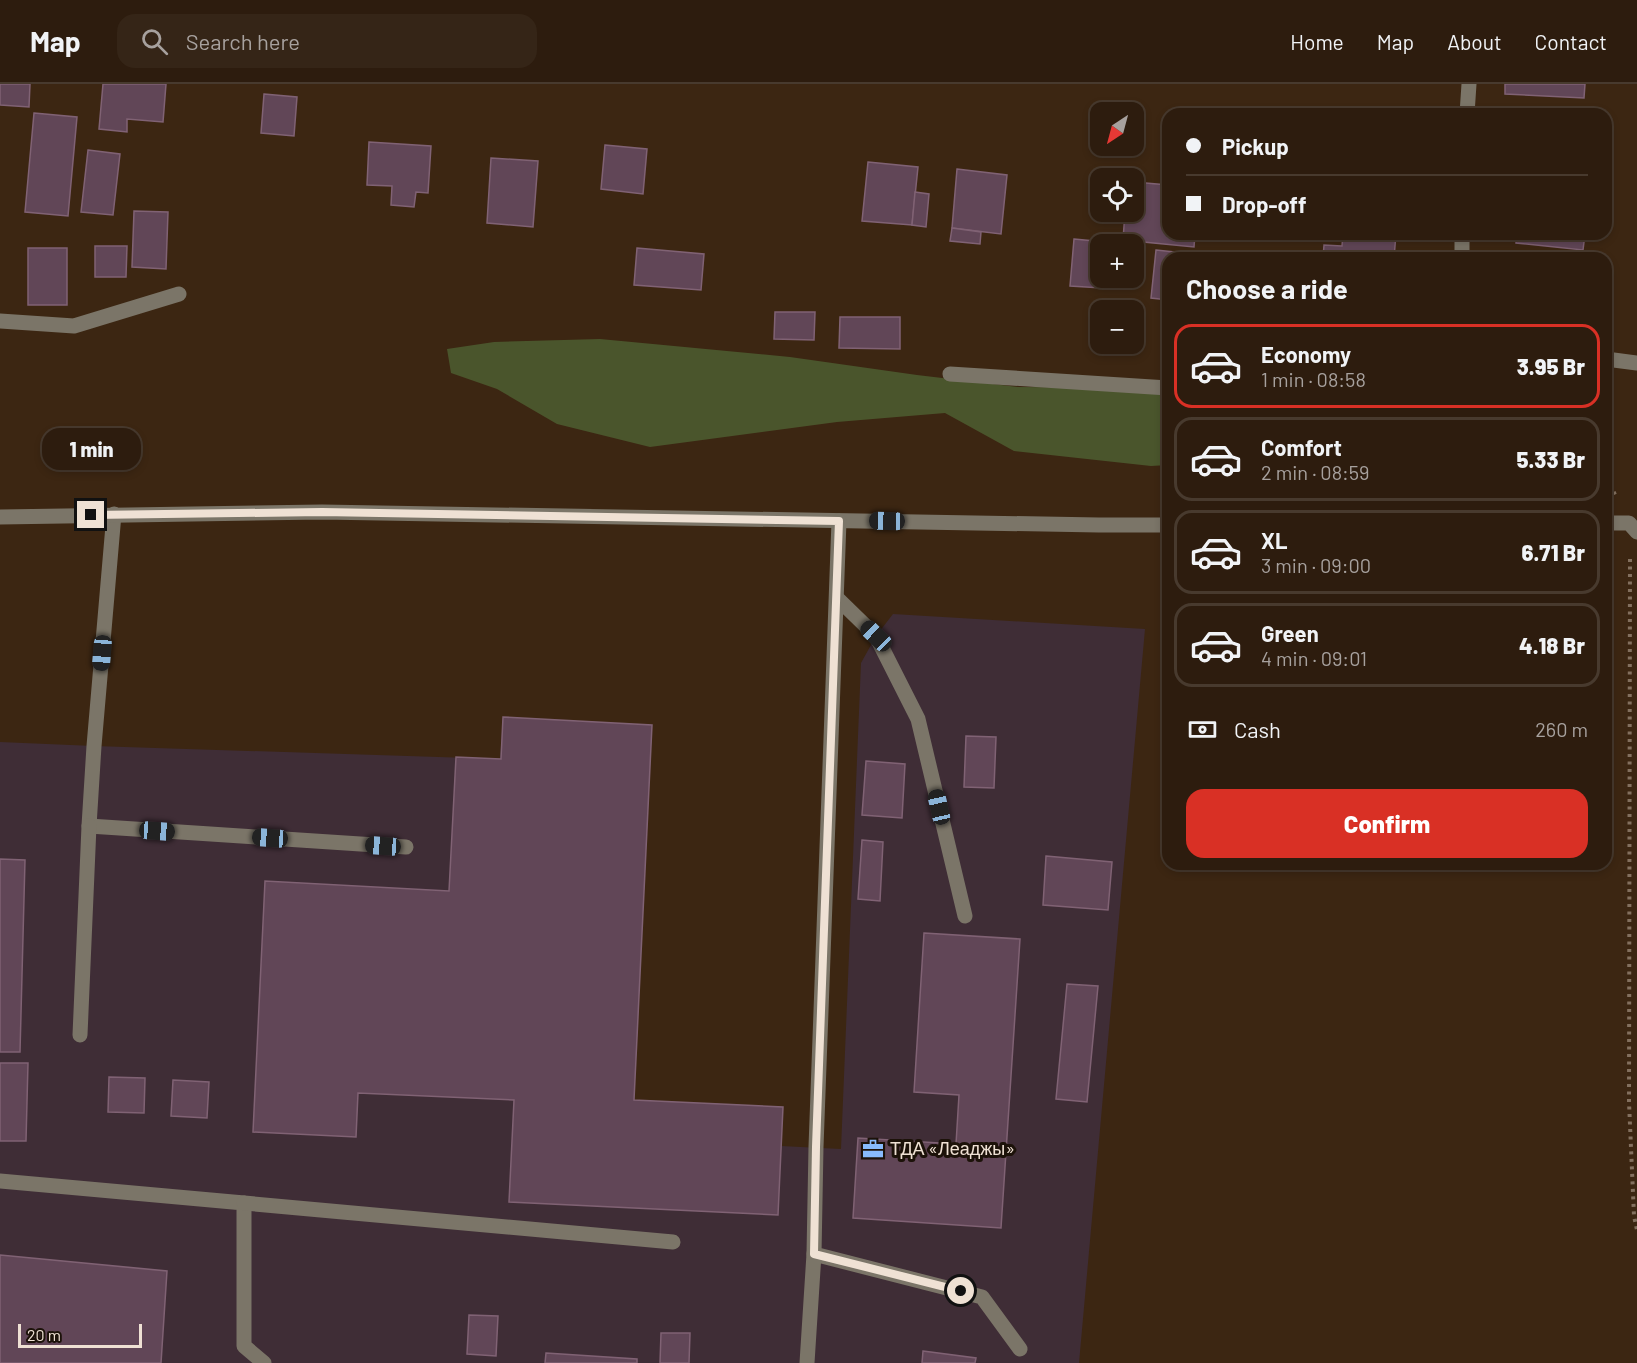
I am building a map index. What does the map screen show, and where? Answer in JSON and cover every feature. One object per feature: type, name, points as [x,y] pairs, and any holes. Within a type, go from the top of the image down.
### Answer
[{"type":"street","points":[[1467,108],[1469,84]]},
{"type":"street","points":[[0,321],[74,326],[179,294]]},
{"type":"street","points":[[1612,360],[1637,363]]},
{"type":"street","points":[[950,374],[1162,388]]},
{"type":"street","points":[[0,517],[322,512],[1162,525]]},
{"type":"street","points":[[80,1035],[94,746],[114,514]]},
{"type":"street","points":[[807,1363],[814,1254],[839,521]]},
{"type":"street","points":[[1612,524],[1633,527]]},
{"type":"street","points":[[837,598],[876,636],[918,719],[965,916]]},
{"type":"street","points":[[89,826],[406,848]]},
{"type":"street","points":[[0,1181],[673,1242]]},
{"type":"street","points":[[244,1203],[244,1346],[264,1363]]},
{"type":"street","points":[[814,1254],[982,1297],[1020,1349]]},
{"type":"path","points":[[1633,527],[1629,1102],[1634,1216],[1637,1230]]},
{"type":"shaded area","points":[[893,614],[1145,629],[1079,1363],[0,1363],[0,742],[500,759],[503,717],[652,725],[634,1100],[783,1107],[781,1146],[841,1149],[861,663],[876,636]]},
{"type":"green space","points":[[600,339],[790,357],[1018,387],[1162,388],[1162,465],[1014,451],[945,413],[837,422],[650,447],[557,424],[497,389],[451,373],[447,349],[494,342]]},
{"type":"building","points":[[0,84],[30,84],[29,107],[0,105]]},
{"type":"building","points":[[103,84],[166,84],[163,122],[127,119],[127,132],[99,129]]},
{"type":"building","points":[[1505,84],[1585,84],[1584,98],[1505,94]]},
{"type":"building","points":[[264,94],[297,97],[294,136],[261,133]]},
{"type":"building","points":[[34,113],[77,117],[68,216],[25,212]]},
{"type":"building","points":[[369,142],[431,146],[428,193],[416,192],[414,207],[391,205],[392,186],[367,185]]},
{"type":"building","points":[[605,145],[647,149],[643,194],[601,189]]},
{"type":"building","points":[[88,150],[120,154],[113,215],[81,212]]},
{"type":"building","points":[[491,158],[538,161],[533,227],[487,223]]},
{"type":"building","points":[[868,162],[918,167],[912,225],[862,221]]},
{"type":"building","points":[[957,169],[1007,175],[1001,234],[952,228]]},
{"type":"building","points":[[1144,183],[1162,184],[1162,240],[1195,240],[1194,247],[1144,242],[1144,234],[1123,234],[1124,222],[1144,222]]},
{"type":"building","points":[[915,192],[929,194],[926,227],[912,225]]},
{"type":"building","points":[[134,211],[168,212],[166,269],[132,267]]},
{"type":"building","points":[[952,228],[981,232],[980,244],[950,241]]},
{"type":"building","points":[[1074,239],[1090,241],[1090,287],[1070,286]]},
{"type":"building","points":[[1342,240],[1396,240],[1394,252],[1323,252],[1324,245],[1342,246]]},
{"type":"building","points":[[1516,240],[1584,240],[1583,250],[1516,243]]},
{"type":"building","points":[[95,246],[127,246],[126,277],[95,277]]},
{"type":"building","points":[[28,248],[67,248],[67,305],[28,305]]},
{"type":"building","points":[[637,248],[704,254],[701,290],[634,285]]},
{"type":"building","points":[[1156,250],[1174,252],[1162,252],[1162,299],[1151,298]]},
{"type":"building","points":[[775,312],[815,312],[814,340],[774,339]]},
{"type":"building","points":[[840,317],[900,317],[900,349],[839,348]]},
{"type":"building","points":[[503,717],[652,725],[634,1100],[783,1107],[778,1215],[509,1202],[514,1100],[358,1093],[356,1137],[253,1132],[265,881],[449,891],[456,757],[501,759]]},
{"type":"building","points":[[966,736],[996,737],[994,788],[964,787]]},
{"type":"building","points":[[866,761],[905,764],[902,818],[862,815]]},
{"type":"building","points":[[862,840],[883,842],[880,901],[858,899]]},
{"type":"building","points":[[1046,856],[1112,862],[1108,910],[1043,905]]},
{"type":"building","points":[[0,859],[25,860],[20,1052],[0,1052]]},
{"type":"building","points":[[924,933],[1020,939],[1001,1228],[853,1218],[858,1138],[956,1144],[959,1095],[914,1092]]},
{"type":"building","points":[[1067,984],[1098,986],[1087,1102],[1056,1099]]},
{"type":"building","points":[[0,1063],[28,1063],[26,1141],[0,1141]]},
{"type":"building","points":[[109,1077],[145,1078],[144,1113],[108,1112]]},
{"type":"building","points":[[173,1080],[209,1082],[207,1118],[171,1116]]},
{"type":"building","points":[[0,1255],[167,1271],[161,1363],[0,1363]]},
{"type":"building","points":[[469,1315],[498,1316],[496,1356],[467,1354]]},
{"type":"building","points":[[661,1333],[690,1333],[689,1363],[660,1363]]},
{"type":"building","points":[[923,1351],[976,1358],[975,1363],[922,1363]]},
{"type":"building","points":[[546,1353],[637,1359],[637,1363],[545,1363]]},
{"type":"place","name":"ТДА «Леаджы»","points":[[873,1149]]},
{"type":"route","points":[[91,515],[322,512],[839,521],[814,1254],[961,1291]]}]
